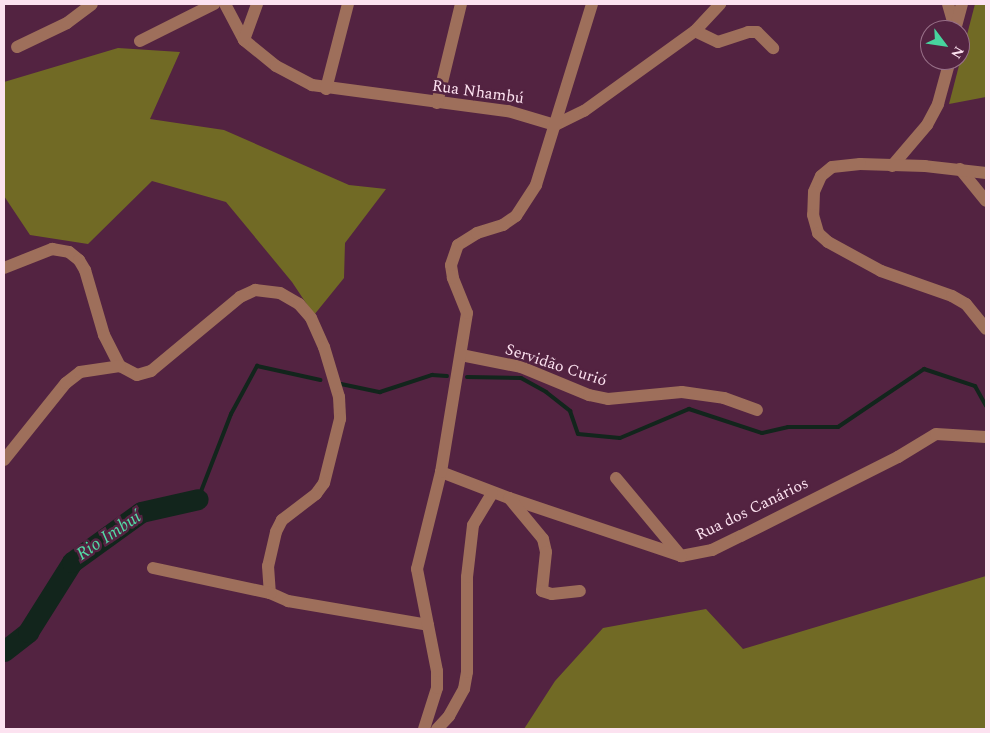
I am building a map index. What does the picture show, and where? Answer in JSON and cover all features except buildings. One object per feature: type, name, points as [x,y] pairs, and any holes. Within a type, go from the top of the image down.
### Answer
[{"type":"street","points":[[17,48],[66,23],[92,4]]},
{"type":"street","points":[[140,41],[214,4]]},
{"type":"street","name":"Rua Nhambú","points":[[226,4],[231,20],[244,40],[284,71],[326,90],[508,111],[556,125]]},
{"type":"street","points":[[244,40],[256,4]]},
{"type":"street","points":[[326,90],[348,4]]},
{"type":"street","points":[[438,102],[461,4]]},
{"type":"street","points":[[424,729],[437,688],[428,625],[417,569],[441,472],[467,313],[453,278],[455,254],[458,245],[468,238],[503,225],[516,216],[536,185],[556,125],[566,82],[592,4]]},
{"type":"street","points":[[556,125],[584,112],[695,31],[720,4]]},
{"type":"street","points":[[948,4],[952,20]]},
{"type":"street","points":[[958,20],[962,4]]},
{"type":"street","points":[[695,31],[718,42],[748,32],[757,32],[773,48]]},
{"type":"street","points":[[892,166],[927,125],[938,104],[947,70]]},
{"type":"street","points":[[986,173],[892,166],[847,165],[832,167],[821,176],[814,192],[813,215],[818,233],[839,250],[881,270],[952,296],[966,304],[986,329]]},
{"type":"street","points":[[960,170],[986,201]]},
{"type":"street","points":[[4,268],[52,249],[68,252],[79,260],[86,270],[98,319],[120,366]]},
{"type":"street","points":[[4,460],[66,383],[80,372],[120,366],[137,374],[151,371],[240,298],[255,290],[280,293],[299,304],[311,318],[337,390],[340,419],[324,483],[316,494],[282,520],[276,532],[268,566],[270,593]]},
{"type":"street","name":"Servidão Curió","points":[[461,355],[521,367],[589,395],[608,399],[682,392],[724,398],[757,410]]},
{"type":"street","name":"Rua dos Canários","points":[[441,472],[509,498],[681,556],[712,550],[898,457],[936,434],[986,437]]},
{"type":"street","points":[[616,478],[681,556]]},
{"type":"street","points":[[437,729],[449,716],[464,688],[467,672],[467,577],[473,525],[492,492]]},
{"type":"street","points":[[509,498],[543,539],[546,552],[542,591],[552,594],[580,591]]},
{"type":"street","points":[[153,568],[270,593],[288,602],[428,625]]},
{"type":"shaded area","points":[[975,4],[986,4],[986,97],[949,104],[958,70],[970,70],[970,23]]},
{"type":"shaded area","points":[[118,48],[180,52],[150,119],[224,130],[349,185],[386,189],[345,243],[344,278],[314,315],[292,282],[226,202],[152,181],[88,244],[30,235],[4,196],[4,82]]},
{"type":"shaded area","points":[[986,576],[986,729],[524,729],[555,681],[603,628],[706,609],[743,649]]},
{"type":"waterway","points":[[198,499],[231,414],[257,366],[320,380]]},
{"type":"waterway","points":[[467,377],[521,378],[546,392],[570,411],[578,434],[620,438],[689,409],[762,433],[788,427],[838,427],[924,369],[975,386],[986,406]]},
{"type":"waterway","points":[[341,384],[380,392],[432,375],[447,376]]},
{"type":"waterway","name":"Rio Imbuí","points":[[4,651],[28,632],[72,562],[141,512],[198,499]]}]
